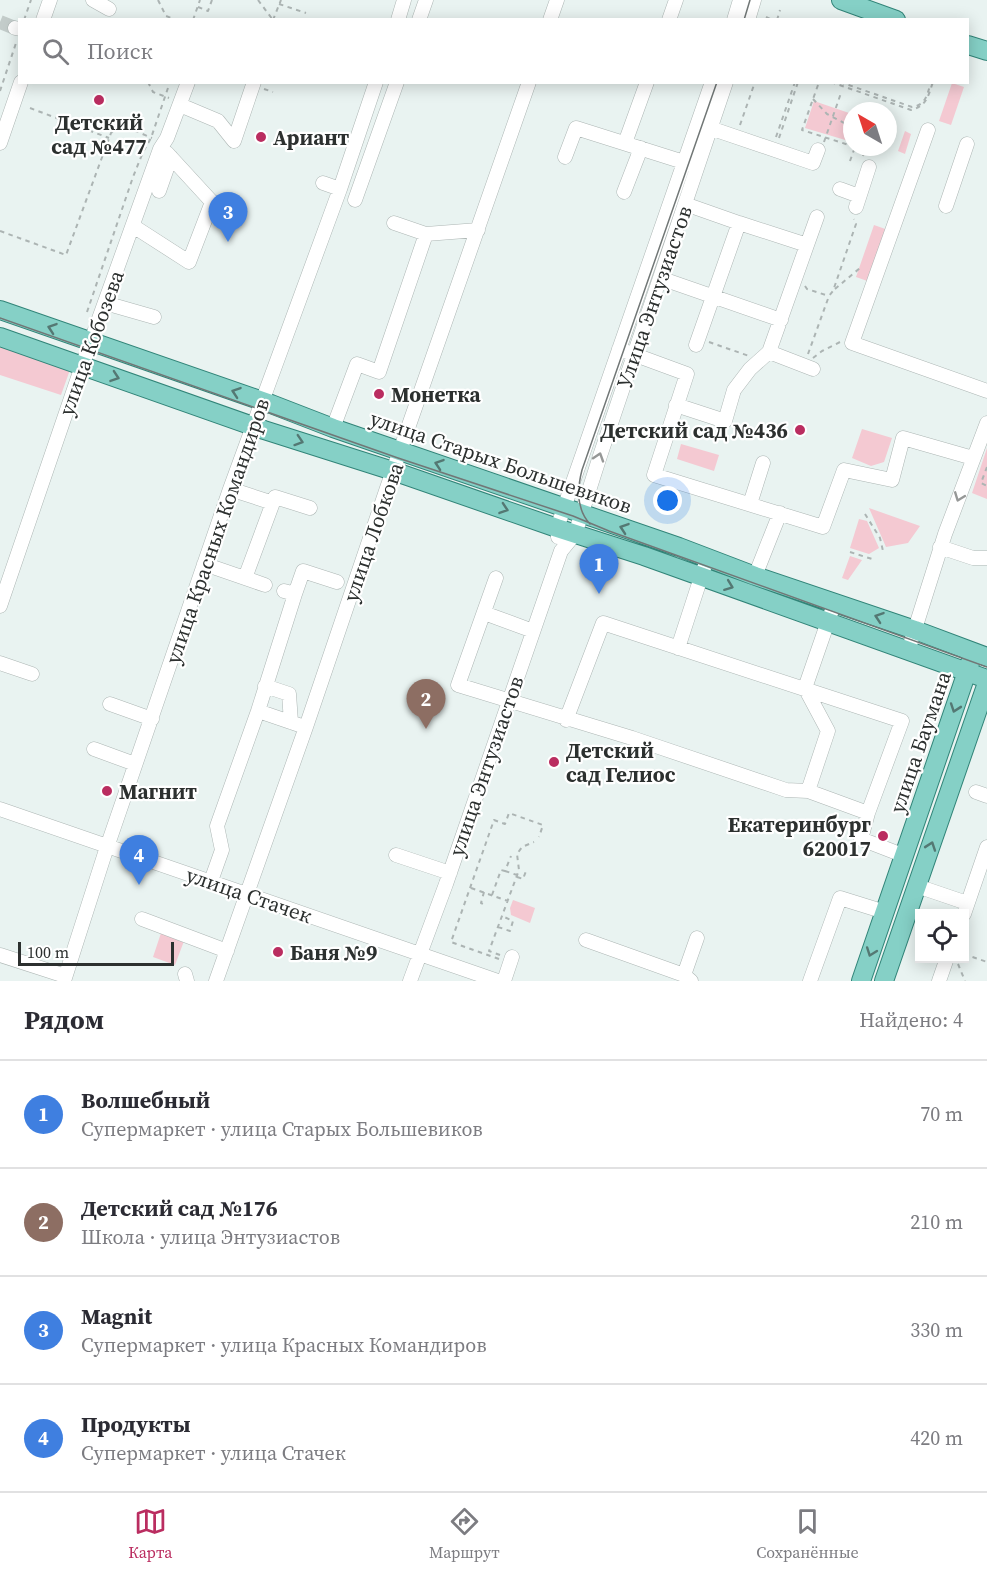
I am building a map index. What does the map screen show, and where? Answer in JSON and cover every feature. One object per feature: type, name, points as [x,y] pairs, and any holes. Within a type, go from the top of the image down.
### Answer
[{"type":"main road","points":[[841,0],[890,18]]},
{"type":"main road","points":[[969,45],[987,51]]},
{"type":"main road","name":"улица Старых Большевиков","points":[[0,310],[582,513],[755,576],[915,630],[980,655]]},
{"type":"main road","name":"улица Старых Большевиков","points":[[0,337],[252,426],[393,471],[556,528],[703,571],[830,617],[908,651],[987,681]]},
{"type":"main road","name":"улица Баумана","points":[[861,981],[967,672],[980,655]]},
{"type":"main road","name":"улица Баумана","points":[[884,981],[987,681]]},
{"type":"street","points":[[44,18],[50,0]]},
{"type":"street","points":[[93,0],[109,9]]},
{"type":"street","points":[[399,18],[404,0]]},
{"type":"street","points":[[420,18],[426,0]]},
{"type":"street","points":[[551,18],[557,0]]},
{"type":"street","points":[[670,18],[676,0]]},
{"type":"street","points":[[735,18],[740,0]]},
{"type":"street","points":[[749,18],[754,0]]},
{"type":"street","points":[[0,142],[20,84]]},
{"type":"street","name":"улица Кобозева","points":[[0,606],[82,366],[133,226],[166,153],[167,138],[187,84]]},
{"type":"street","points":[[180,105],[219,120],[234,141],[253,84]]},
{"type":"street","name":"улица Красных Командиров","points":[[64,978],[107,846],[261,400],[306,260],[340,189],[375,84]]},
{"type":"street","points":[[355,200],[396,84]]},
{"type":"street","name":"улица Лобкова","points":[[216,981],[306,728],[528,84]]},
{"type":"street","points":[[625,143],[645,84]]},
{"type":"street","name":"Улица Энтузиастов","points":[[561,551],[575,534],[698,166],[712,84]]},
{"type":"street","name":"Улица Энтузиастов","points":[[556,528],[684,162],[725,84]]},
{"type":"street","points":[[704,126],[773,149],[819,155]]},
{"type":"street","points":[[565,157],[576,128],[698,166]]},
{"type":"street","points":[[928,130],[852,343],[987,391]]},
{"type":"street","points":[[946,206],[967,144]]},
{"type":"street","points":[[624,192],[641,148]]},
{"type":"street","points":[[159,191],[166,153]]},
{"type":"street","points":[[133,226],[189,262],[212,202],[166,153]]},
{"type":"street","points":[[351,158],[367,165]]},
{"type":"street","points":[[840,189],[857,201],[869,167]]},
{"type":"street","points":[[323,183],[340,189]]},
{"type":"street","points":[[685,204],[807,245]]},
{"type":"street","points":[[676,405],[725,421],[734,390],[750,369],[765,356],[781,320],[817,217]]},
{"type":"street","points":[[394,223],[426,234],[478,230]]},
{"type":"street","points":[[697,341],[739,223]]},
{"type":"street","points":[[333,428],[357,364],[379,372],[426,234]]},
{"type":"street","points":[[660,278],[781,320]]},
{"type":"street","points":[[105,303],[154,317]]},
{"type":"street","points":[[619,349],[687,374],[654,474],[823,527],[844,470],[892,480],[903,438],[973,458]]},
{"type":"street","points":[[765,356],[808,367]]},
{"type":"street","name":"улица Баумана","points":[[908,651],[940,547],[987,423]]},
{"type":"street","points":[[750,504],[763,463]]},
{"type":"street","points":[[230,489],[273,503]]},
{"type":"street","points":[[245,578],[275,497],[310,508]]},
{"type":"street","points":[[755,576],[780,513]]},
{"type":"street","points":[[556,528],[561,551]]},
{"type":"street","points":[[940,547],[974,558],[987,558]]},
{"type":"street","name":"улица Энтузиастов","points":[[410,981],[450,873],[561,551]]},
{"type":"street","points":[[204,564],[265,585]]},
{"type":"street","points":[[211,881],[222,850],[217,826],[258,711],[289,593],[303,571],[337,582]]},
{"type":"street","points":[[678,648],[703,571]]},
{"type":"street","points":[[496,578],[458,685],[566,720],[632,738],[786,790],[808,790],[868,813]]},
{"type":"street","points":[[484,613],[533,631]]},
{"type":"street","points":[[808,790],[828,731],[805,688],[830,617]]},
{"type":"street","points":[[566,720],[603,624],[903,721],[868,813],[861,839],[905,856]]},
{"type":"street","points":[[0,663],[32,674]]},
{"type":"street","points":[[265,686],[289,694],[291,722]]},
{"type":"street","points":[[110,704],[152,719]]},
{"type":"street","points":[[258,711],[306,728]]},
{"type":"street","points":[[94,749],[135,764]]},
{"type":"street","name":"улица Стачек","points":[[0,809],[498,981]]},
{"type":"street","points":[[917,886],[965,908],[987,847]]},
{"type":"street","points":[[396,855],[450,873]]},
{"type":"street","points":[[810,981],[840,898],[885,912]]},
{"type":"street","points":[[142,919],[227,951]]},
{"type":"street","points":[[586,940],[687,978],[697,938]]},
{"type":"street","points":[[0,955],[64,978]]},
{"type":"street","points":[[504,981],[511,960]]},
{"type":"street","points":[[939,981],[945,963]]},
{"type":"path","points":[[23,18],[31,0]]},
{"type":"path","points":[[158,0],[166,16],[172,18]]},
{"type":"path","points":[[194,18],[200,0]]},
{"type":"path","points":[[198,7],[208,11],[212,0]]},
{"type":"path","points":[[258,0],[272,18]]},
{"type":"path","points":[[274,18],[281,0]]},
{"type":"path","points":[[279,4],[306,13]]},
{"type":"path","points":[[778,18],[780,10]]},
{"type":"path","points":[[0,91],[18,30]]},
{"type":"path","points":[[149,84],[153,92],[165,96]]},
{"type":"path","points":[[87,312],[142,152],[151,138],[169,84]]},
{"type":"path","points":[[736,136],[754,84]]},
{"type":"path","points":[[773,149],[795,84]]},
{"type":"path","points":[[837,84],[911,110],[920,108],[926,103],[931,84]]},
{"type":"path","points":[[846,84],[912,107],[924,102],[931,84]]},
{"type":"path","points":[[818,86],[802,130],[843,143]]},
{"type":"path","points":[[819,155],[841,93]]},
{"type":"path","points":[[813,99],[827,114],[843,122]]},
{"type":"path","points":[[30,108],[109,138]]},
{"type":"path","points":[[0,231],[66,255],[109,138],[116,128],[122,127],[151,138]]},
{"type":"path","points":[[850,160],[851,156]]},
{"type":"path","points":[[833,291],[856,224],[853,218],[857,201]]},
{"type":"path","points":[[223,210],[232,213]]},
{"type":"path","points":[[808,367],[829,296],[860,268]]},
{"type":"path","points":[[807,289],[829,296]]},
{"type":"path","points":[[808,367],[822,351],[845,340]]},
{"type":"path","points":[[697,341],[765,356]]},
{"type":"path","points":[[987,467],[981,483],[987,486]]},
{"type":"path","points":[[865,514],[880,538],[883,551]]},
{"type":"path","points":[[850,552],[872,559]]},
{"type":"path","points":[[511,960],[451,942],[494,819],[505,824],[509,813],[543,825],[539,837]]},
{"type":"path","points":[[511,960],[489,951],[520,867],[517,858],[518,851],[524,845],[534,842]]},
{"type":"path","points":[[505,871],[511,856]]},
{"type":"path","points":[[492,895],[501,870],[523,879],[526,871]]},
{"type":"path","points":[[470,887],[508,901]]},
{"type":"path","points":[[484,892],[481,903],[485,905]]},
{"type":"path","points":[[498,927],[510,931],[513,921],[502,916]]},
{"type":"path","points":[[969,956],[987,962]]},
{"type":"path","points":[[957,963],[965,981]]},
{"type":"shaded area","points":[[952,84],[964,87],[951,125],[939,121]]},
{"type":"shaded area","points":[[814,101],[843,111],[843,139],[805,128]]},
{"type":"shaded area","points":[[905,131],[911,134],[905,154],[898,151]]},
{"type":"shaded area","points":[[874,225],[891,231],[873,283],[856,277]]},
{"type":"shaded area","points":[[0,345],[71,367],[61,395],[0,375]]},
{"type":"shaded area","points":[[862,429],[892,438],[884,462],[871,466],[852,458]]},
{"type":"shaded area","points":[[681,444],[719,455],[714,471],[677,459]]},
{"type":"shaded area","points":[[987,448],[987,499],[972,493]]},
{"type":"shaded area","points":[[869,508],[920,526],[908,543],[886,547]]},
{"type":"shaded area","points":[[859,519],[867,521],[879,548],[869,554],[850,548]]},
{"type":"shaded area","points":[[850,556],[862,560],[848,580],[842,578]]},
{"type":"shaded area","points":[[513,900],[535,908],[530,923],[511,915],[510,908]]},
{"type":"shaded area","points":[[161,933],[184,941],[175,965],[153,957]]},
{"type":"tunnel","points":[[0,22],[15,28]]},
{"type":"tram line","points":[[745,18],[750,0]]},
{"type":"tram line","points":[[590,524],[580,505],[579,484],[582,470],[716,84]]},
{"type":"tram line","points":[[0,318],[398,458],[573,516],[987,667]]},
{"type":"place","name":"Детский сад №477","points":[[99,100]]},
{"type":"place","name":"Ариант","points":[[261,137]]},
{"type":"place","name":"Magnit","points":[[228,242]]},
{"type":"place","name":"Монетка","points":[[379,394]]},
{"type":"place","name":"Детский сад №436","points":[[800,430]]},
{"type":"place","name":"Волшебный","points":[[599,594]]},
{"type":"place","name":"Детский сад №176","points":[[426,729]]},
{"type":"place","name":"Детский сад Гелиос","points":[[554,762]]},
{"type":"place","name":"Магнит","points":[[107,791]]},
{"type":"place","name":"Екатеринбург 620017","points":[[883,836]]},
{"type":"place","name":"Продукты","points":[[139,885]]},
{"type":"place","name":"Баня №9","points":[[278,952]]}]
